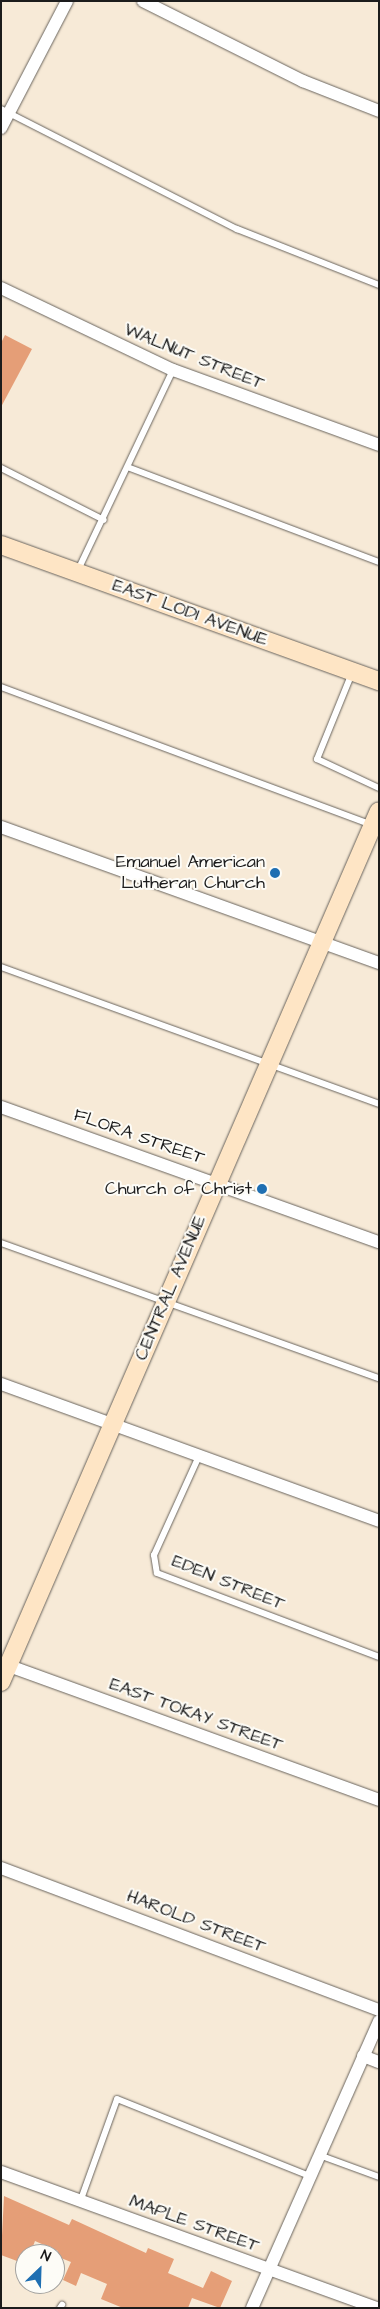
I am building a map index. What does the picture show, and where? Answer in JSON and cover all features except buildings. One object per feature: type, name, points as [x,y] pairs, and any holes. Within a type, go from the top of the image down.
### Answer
[{"type":"street","points":[[1,128],[5,111],[67,1]]},
{"type":"street","points":[[143,1],[303,81],[379,111]]},
{"type":"street","name":"WALNUT STREET","points":[[1,288],[173,370],[379,445]]},
{"type":"street","name":"EAST LODI AVENUE","points":[[1,545],[379,681]]},
{"type":"street","name":"CENTRAL AVENUE","points":[[1,1682],[5,1664],[112,1424],[269,1064],[320,942],[377,821]]},
{"type":"street","points":[[1,827],[379,964]]},
{"type":"street","name":"FLORA STREET","points":[[1,1107],[379,1242]]},
{"type":"street","points":[[1,1384],[379,1521]]},
{"type":"street","name":"EAST TOKAY STREET","points":[[5,1664],[379,1800]]},
{"type":"street","name":"HAROLD STREET","points":[[1,1868],[379,2010]]},
{"type":"street","points":[[252,2308],[379,2020]]},
{"type":"street","points":[[363,2056],[379,2062]]},
{"type":"street","name":"MAPLE STREET","points":[[1,2172],[376,2308]]},
{"type":"lane","points":[[5,111],[237,228],[379,284]]},
{"type":"lane","points":[[77,572],[130,468],[173,370]]},
{"type":"lane","points":[[1,468],[104,520]]},
{"type":"lane","points":[[130,468],[379,562]]},
{"type":"lane","points":[[353,672],[317,759],[379,788]]},
{"type":"lane","points":[[1,687],[377,821]]},
{"type":"lane","points":[[1,967],[379,1104]]},
{"type":"lane","points":[[1,1243],[379,1378]]},
{"type":"lane","name":"EDEN STREET","points":[[199,1456],[154,1555],[157,1573],[379,1657]]},
{"type":"lane","points":[[80,2202],[117,2099],[310,2176]]},
{"type":"lane","points":[[319,2155],[379,2177]]},
{"type":"place","name":"Emanuel American Lutheran Church","points":[[275,873]]},
{"type":"place","name":"Church of Christ","points":[[262,1189]]}]
